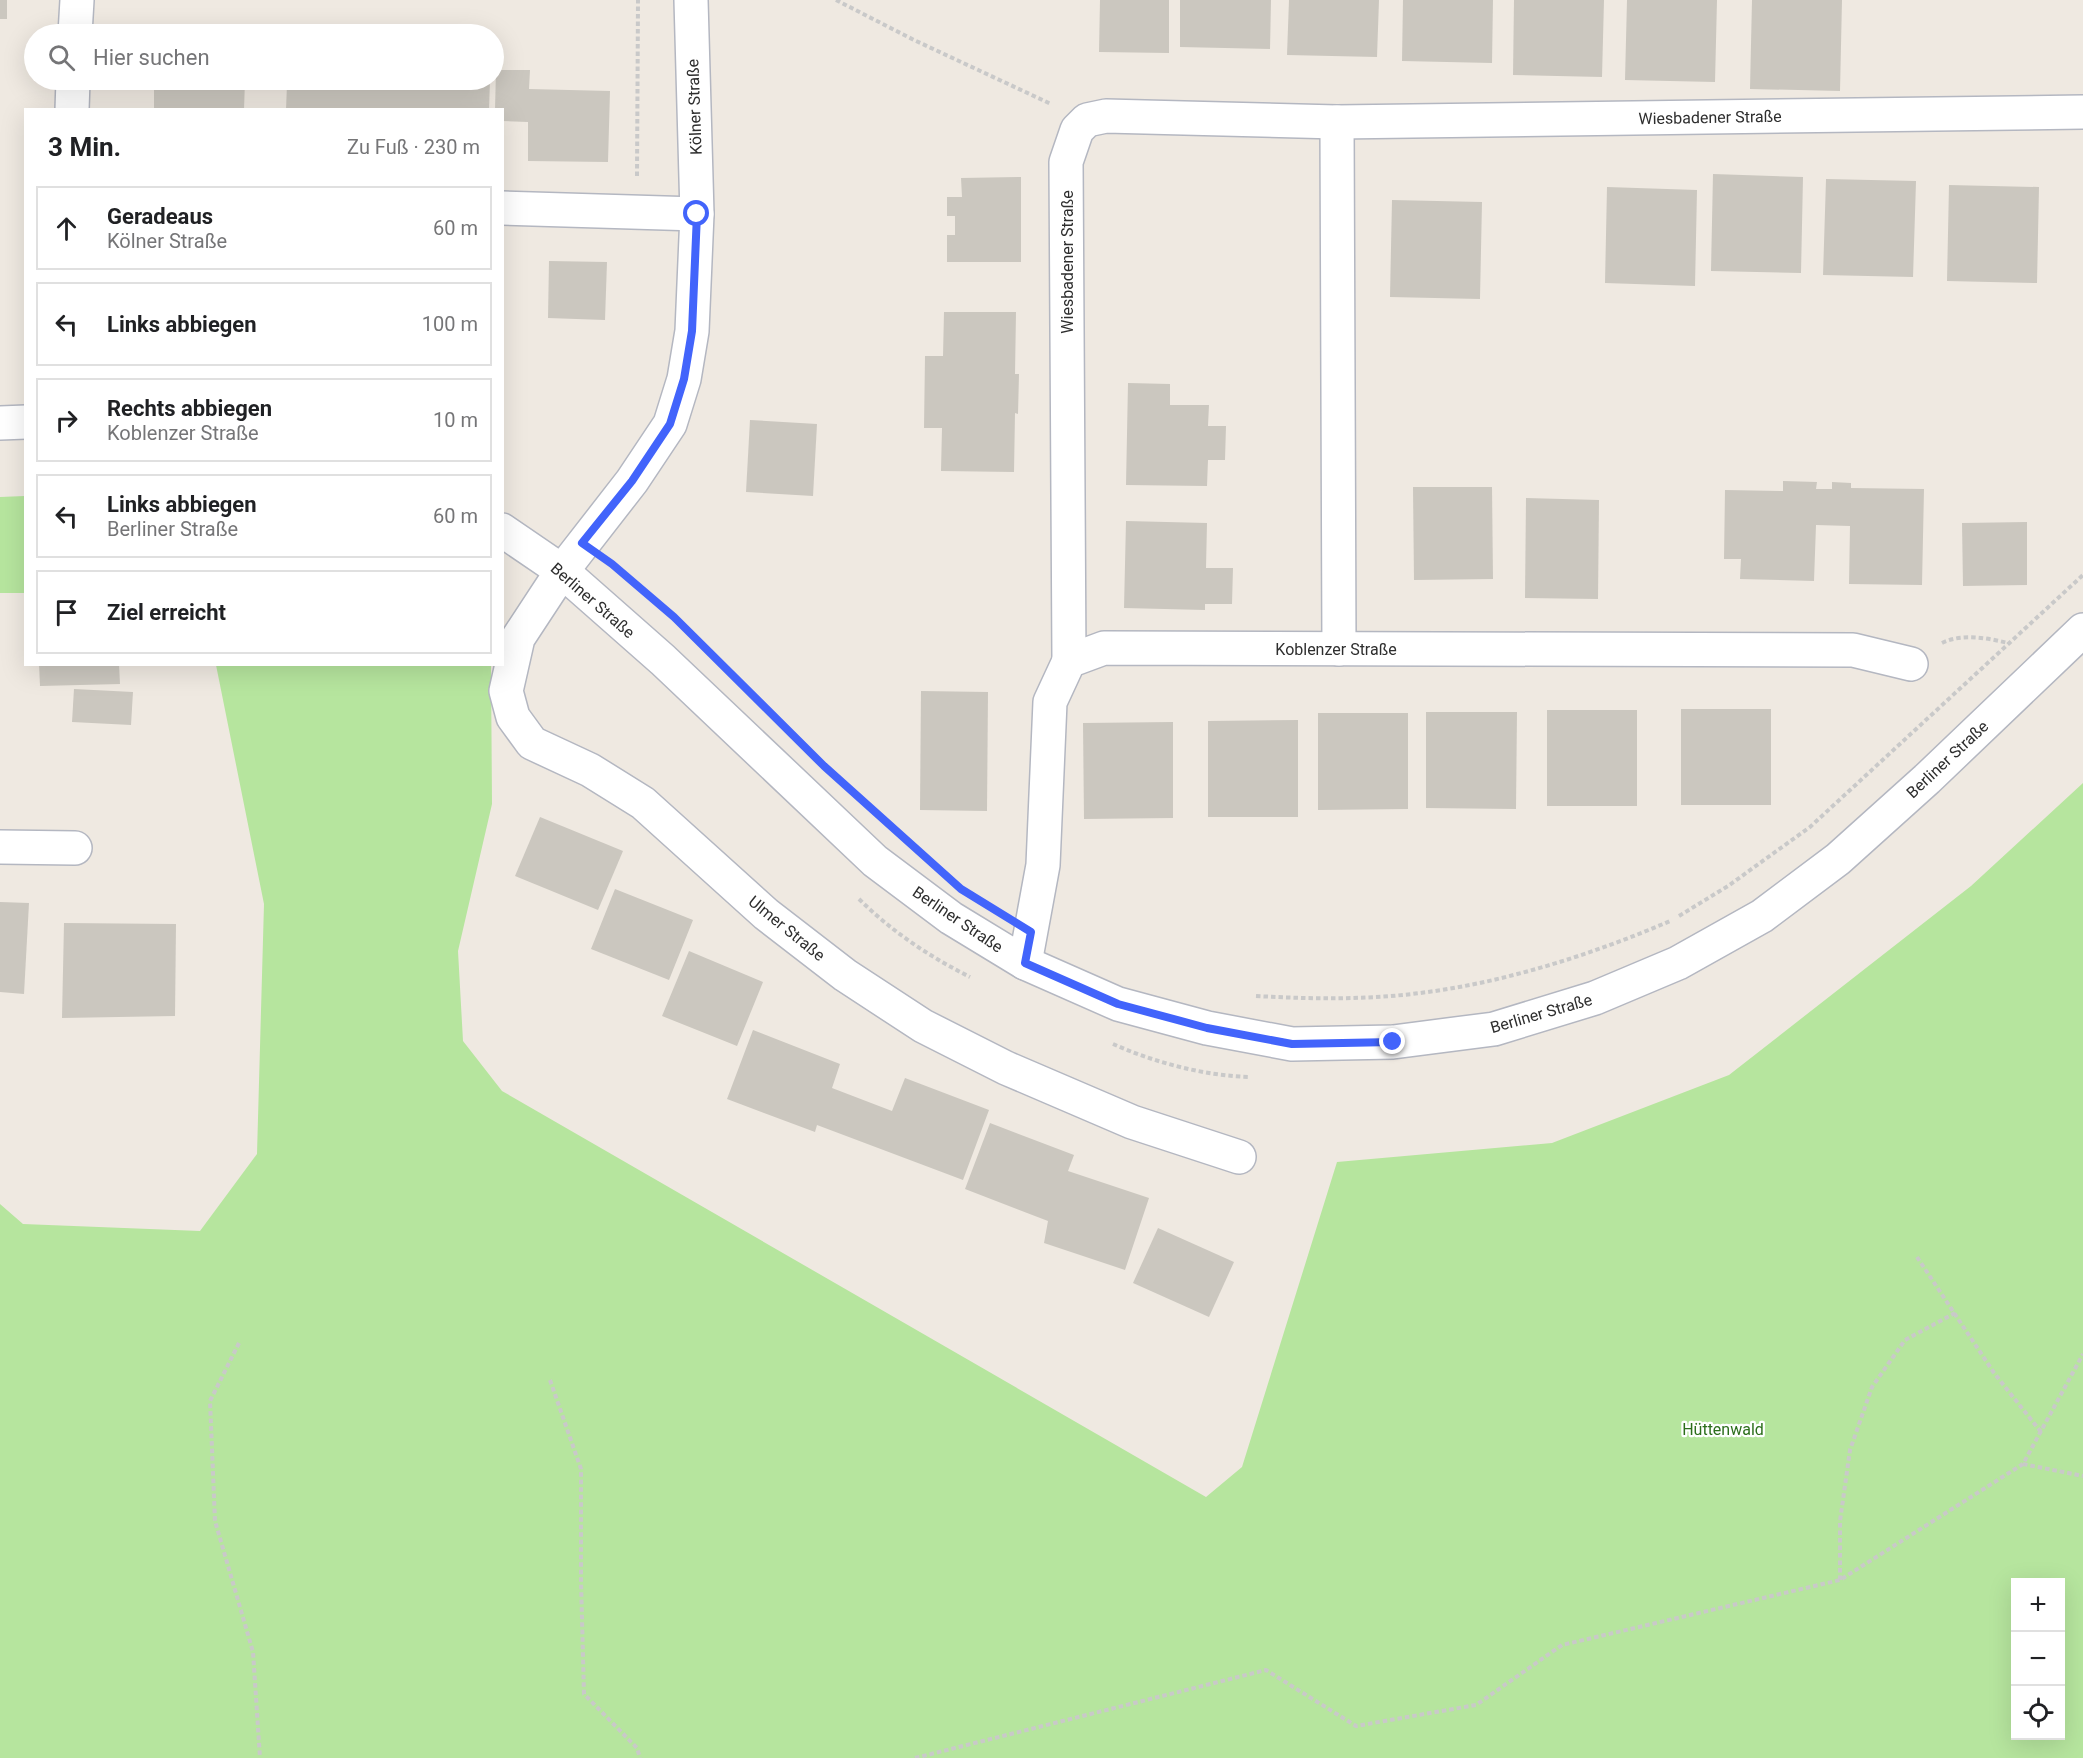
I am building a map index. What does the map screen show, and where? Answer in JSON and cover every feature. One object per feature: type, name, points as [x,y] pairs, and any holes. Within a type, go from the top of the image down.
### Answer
[{"type":"street","points":[[76,24],[77,0]]},
{"type":"street","name":"Kölner Straße","points":[[562,571],[632,481],[670,424],[684,379],[692,331],[697,214],[691,0]]},
{"type":"street","points":[[72,108],[73,90]]},
{"type":"street","name":"Wiesbadener Straße","points":[[1069,660],[1066,162],[1077,130],[1087,120],[1106,116],[1337,122],[2083,112]]},
{"type":"street","points":[[1337,122],[1339,649]]},
{"type":"street","points":[[504,208],[697,214]]},
{"type":"street","points":[[0,423],[24,422]]},
{"type":"street","name":"Berliner Straße","points":[[504,531],[562,571],[663,660],[876,861],[951,918],[1025,963],[1118,1004],[1207,1028],[1292,1044],[1393,1042],[1494,1029],[1595,998],[1677,963],[1762,916],[1838,859],[1927,779],[2083,630]]},
{"type":"street","name":"Ulmer Straße","points":[[562,571],[519,638],[506,691],[513,717],[532,743],[590,770],[643,803],[766,914],[845,975],[923,1026],[1006,1068],[1121,1117],[1239,1157]]},
{"type":"street","name":"Koblenzer Straße","points":[[1069,660],[1104,648],[1853,650],[1911,664]]},
{"type":"street","points":[[1025,963],[1043,865],[1050,702],[1069,660]]},
{"type":"street","points":[[0,847],[75,848]]},
{"type":"path","points":[[637,212],[638,0]]},
{"type":"path","points":[[836,0],[914,40],[1087,120]]},
{"type":"path","points":[[1247,996],[1317,999],[1420,993],[1499,978],[1595,951],[1669,922],[1728,886],[1810,827],[2083,575]]},
{"type":"path","points":[[1911,664],[1934,647],[1953,638],[1989,638],[2009,643]]},
{"type":"path","points":[[853,893],[878,918],[945,964],[973,978]]},
{"type":"path","points":[[1109,1043],[1142,1057],[1229,1077],[1252,1077]]},
{"type":"path","points":[[1917,1257],[1994,1373],[2041,1431]]},
{"type":"path","points":[[1839,1580],[1840,1521],[1851,1450],[1872,1387],[1905,1340],[1955,1313]]},
{"type":"path","points":[[239,1342],[210,1401],[215,1521],[253,1652],[260,1758]]},
{"type":"path","points":[[915,1758],[1266,1670],[1356,1726],[1476,1706],[1562,1645],[1839,1580],[2023,1464],[2083,1354]]},
{"type":"path","points":[[550,1380],[581,1469],[584,1694],[637,1748],[640,1758]]},
{"type":"path","points":[[2023,1464],[2083,1476]]},
{"type":"green space","points":[[24,496],[24,593],[0,593],[0,497]]},
{"type":"green space","name":"Hüttenwald","points":[[216,666],[491,666],[492,804],[458,951],[463,1041],[502,1091],[1206,1497],[1242,1467],[1337,1162],[1552,1143],[1729,1075],[1971,886],[2083,783],[2083,1758],[0,1758],[0,1204],[23,1224],[200,1231],[257,1154],[264,904]]},
{"type":"building","points":[[0,0],[7,0],[7,19],[0,19]]},
{"type":"building","points":[[1100,0],[1169,0],[1169,53],[1099,52]]},
{"type":"building","points":[[1180,0],[1271,0],[1270,49],[1180,47]]},
{"type":"building","points":[[1289,0],[1379,0],[1377,57],[1287,55]]},
{"type":"building","points":[[1403,0],[1493,0],[1492,63],[1402,61]]},
{"type":"building","points":[[1514,0],[1604,0],[1602,77],[1513,75]]},
{"type":"building","points":[[1627,0],[1717,0],[1715,82],[1625,80]]},
{"type":"building","points":[[1752,0],[1842,0],[1840,91],[1750,89]]},
{"type":"building","points":[[504,70],[530,70],[529,89],[610,91],[608,162],[528,161],[528,122],[504,121],[504,108],[495,108],[496,90],[504,90]]},
{"type":"building","points":[[154,90],[245,90],[244,108],[154,108]]},
{"type":"building","points":[[287,90],[490,90],[489,108],[286,108]]},
{"type":"building","points":[[1713,174],[1803,177],[1801,273],[1711,271]]},
{"type":"building","points":[[1021,177],[1021,262],[947,262],[947,235],[955,235],[955,216],[947,216],[947,197],[962,197],[961,178]]},
{"type":"building","points":[[1826,179],[1916,181],[1913,277],[1823,275]]},
{"type":"building","points":[[1949,185],[2039,187],[2037,283],[1947,281]]},
{"type":"building","points":[[1607,187],[1697,190],[1695,286],[1605,283]]},
{"type":"building","points":[[1392,200],[1482,202],[1480,299],[1390,297]]},
{"type":"building","points":[[549,261],[607,262],[605,320],[548,318]]},
{"type":"building","points":[[944,312],[1016,312],[1015,374],[1019,374],[1018,414],[1015,413],[1014,472],[941,471],[942,428],[924,428],[925,356],[943,356]]},
{"type":"building","points":[[1128,383],[1170,384],[1170,405],[1209,405],[1208,426],[1226,426],[1225,460],[1208,460],[1207,486],[1126,485]]},
{"type":"building","points":[[750,420],[817,424],[813,496],[746,492]]},
{"type":"building","points":[[1783,481],[1817,482],[1816,489],[1832,489],[1832,482],[1851,483],[1851,488],[1924,489],[1922,585],[1849,584],[1850,526],[1816,525],[1814,581],[1740,579],[1741,559],[1724,559],[1725,490],[1783,491]]},
{"type":"building","points":[[1413,487],[1492,487],[1493,579],[1414,580]]},
{"type":"building","points":[[1526,498],[1599,500],[1598,599],[1525,598]]},
{"type":"building","points":[[1126,521],[1207,523],[1206,568],[1233,568],[1232,604],[1205,604],[1205,610],[1124,608]]},
{"type":"building","points":[[2027,522],[2027,585],[1963,586],[1962,523]]},
{"type":"building","points":[[39,666],[119,666],[120,684],[40,686]]},
{"type":"building","points":[[74,689],[133,692],[131,725],[72,722]]},
{"type":"building","points":[[921,691],[988,692],[987,811],[920,810]]},
{"type":"building","points":[[1681,709],[1771,709],[1771,805],[1681,805]]},
{"type":"building","points":[[1547,710],[1637,710],[1637,806],[1547,806]]},
{"type":"building","points":[[1426,712],[1517,712],[1516,809],[1426,808]]},
{"type":"building","points":[[1318,713],[1408,713],[1408,809],[1318,810]]},
{"type":"building","points":[[1298,720],[1298,817],[1208,817],[1208,721]]},
{"type":"building","points":[[1173,722],[1173,818],[1084,819],[1083,723]]},
{"type":"building","points":[[540,817],[623,851],[598,910],[515,876]]},
{"type":"building","points":[[615,889],[693,920],[669,980],[591,949]]},
{"type":"building","points":[[0,902],[29,903],[24,994],[0,992]]},
{"type":"building","points":[[64,923],[176,924],[175,1016],[62,1018]]},
{"type":"building","points":[[689,951],[763,982],[737,1046],[662,1016]]},
{"type":"building","points":[[753,1030],[840,1064],[832,1088],[892,1111],[905,1078],[989,1110],[963,1180],[817,1125],[815,1132],[727,1099]]},
{"type":"building","points":[[990,1123],[1074,1155],[1068,1171],[1149,1198],[1125,1270],[1044,1243],[1048,1221],[965,1189]]},
{"type":"building","points":[[1158,1228],[1234,1262],[1209,1317],[1133,1283]]},
{"type":"route","points":[[697,214],[692,331],[684,379],[670,424],[632,481],[582,543],[612,564],[674,617],[824,766],[961,889],[1031,932],[1025,963],[1118,1004],[1207,1028],[1292,1044],[1393,1042]]}]
